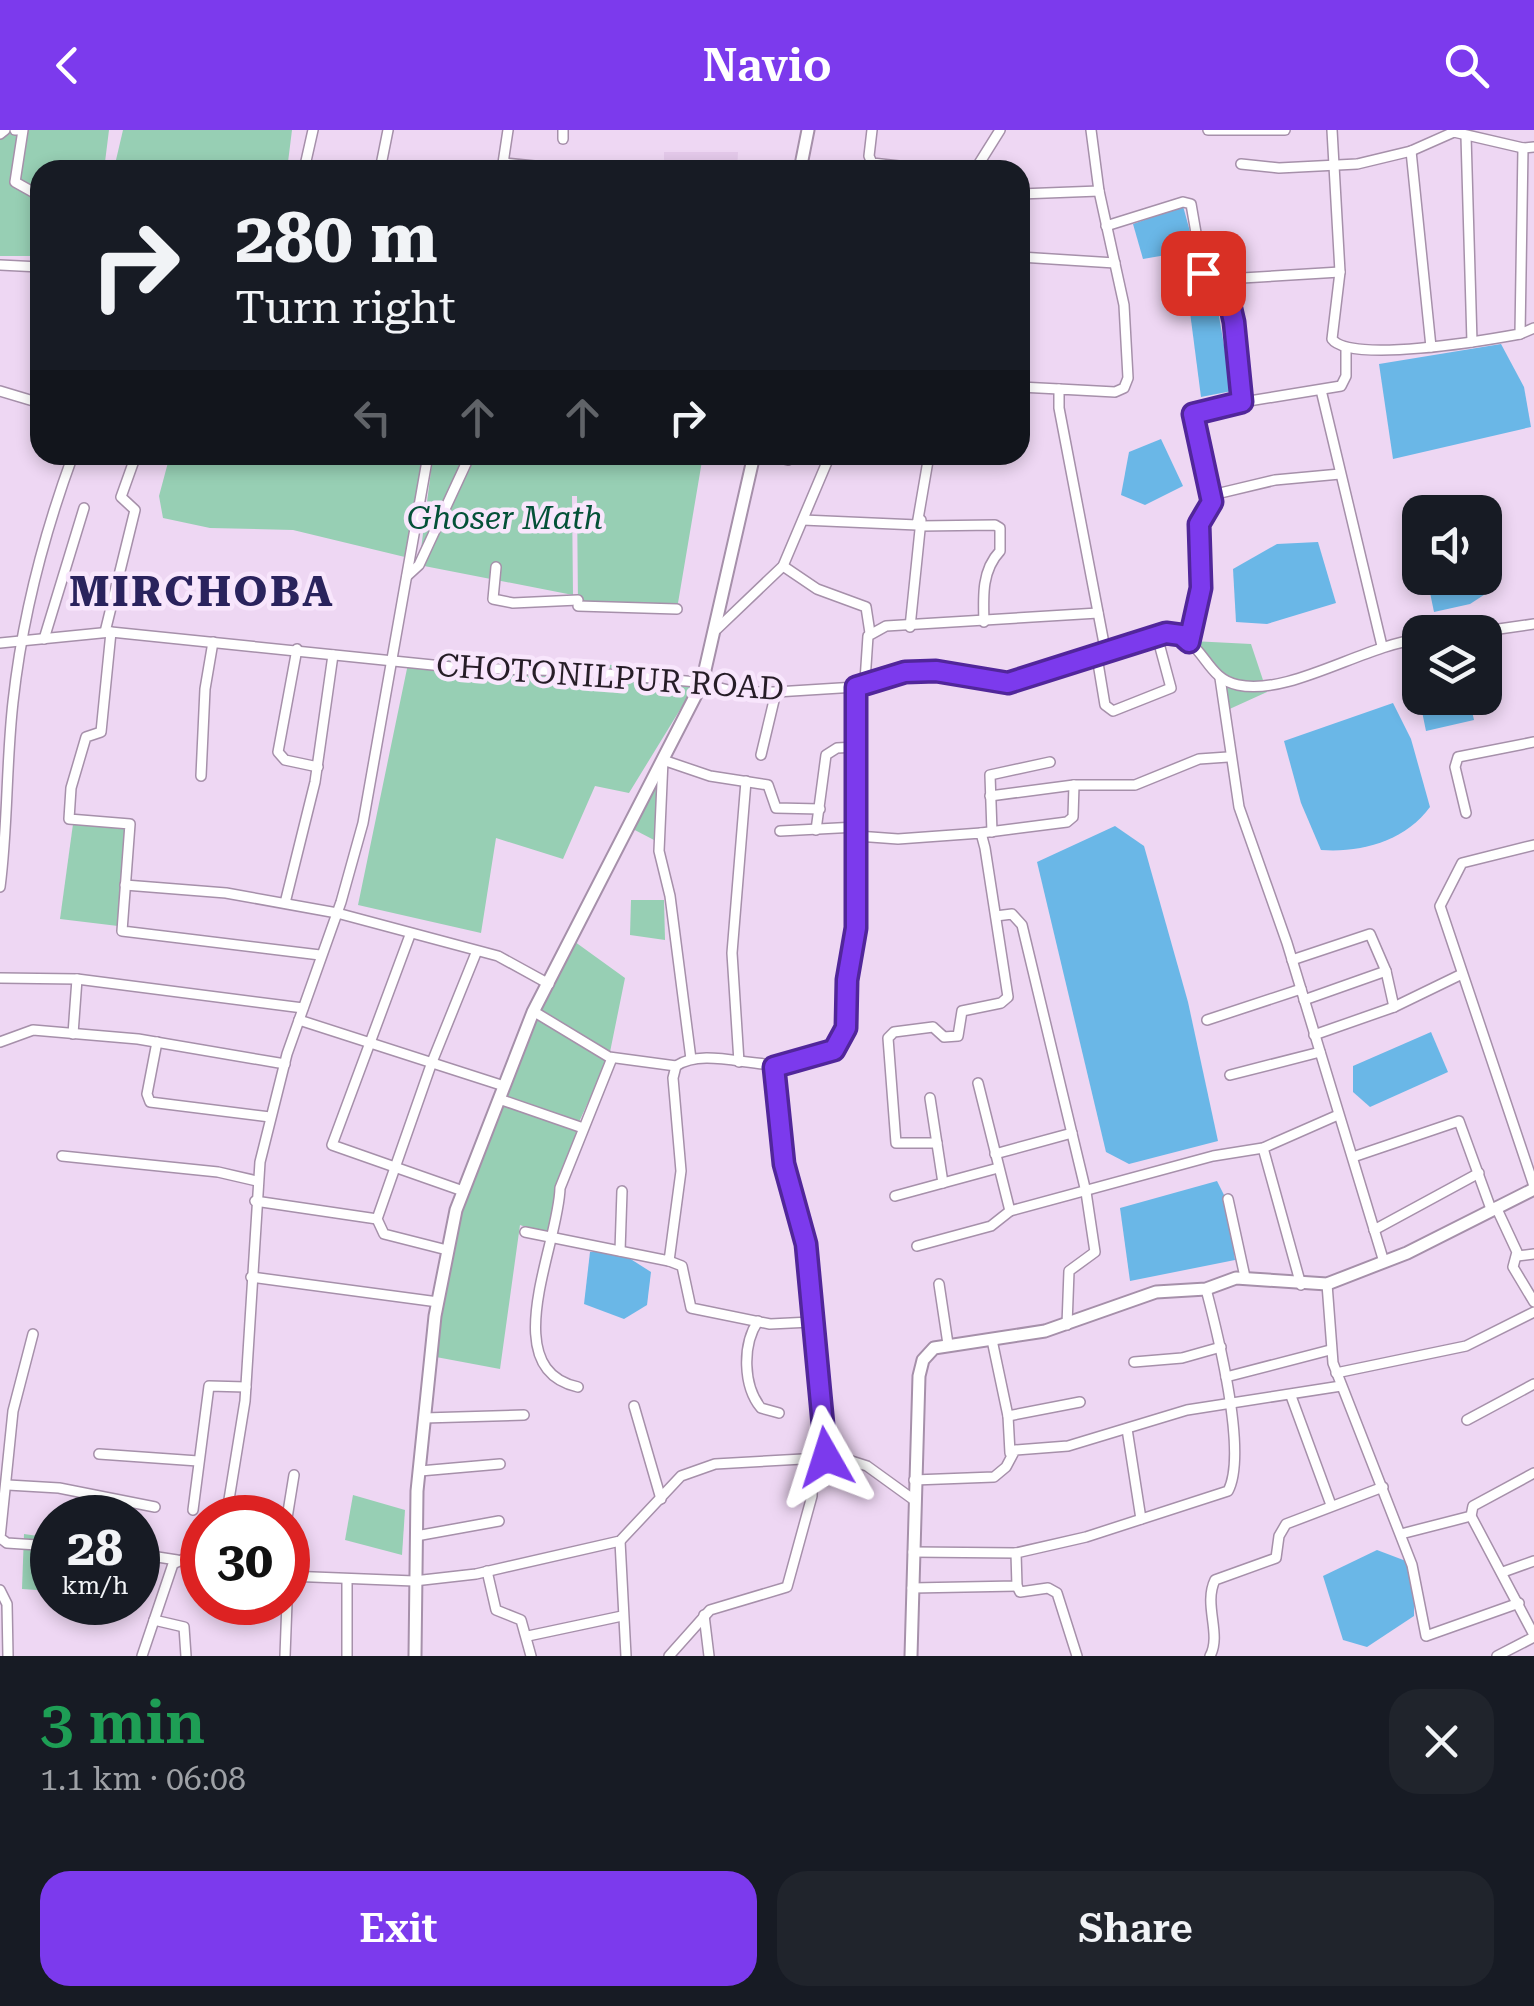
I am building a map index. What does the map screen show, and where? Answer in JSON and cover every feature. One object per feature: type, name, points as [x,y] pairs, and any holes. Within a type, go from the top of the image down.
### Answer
[{"type":"street","points":[[18,130],[13,177],[18,186],[30,191]]},
{"type":"street","points":[[306,160],[314,130]]},
{"type":"street","points":[[382,160],[388,130]]},
{"type":"street","points":[[504,160],[508,130]]},
{"type":"street","points":[[802,160],[808,130]]},
{"type":"street","points":[[870,160],[872,130]]},
{"type":"street","points":[[981,160],[1000,130]]},
{"type":"street","points":[[1030,388],[1115,392],[1124,388],[1126,330],[1091,130]]},
{"type":"street","points":[[1208,130],[1285,130]]},
{"type":"street","points":[[1332,130],[1340,272],[1332,339],[1346,348],[1431,347],[1520,334],[1534,328]]},
{"type":"street","points":[[1241,164],[1279,168],[1334,166],[1411,151],[1441,132],[1528,148],[1520,334]]},
{"type":"street","points":[[1466,136],[1472,342]]},
{"type":"street","points":[[1411,151],[1431,347]]},
{"type":"street","points":[[1030,194],[1099,191]]},
{"type":"street","points":[[1106,226],[1187,202],[1203,273],[1224,279],[1340,272]]},
{"type":"street","points":[[1030,258],[1115,263]]},
{"type":"street","points":[[0,265],[30,266]]},
{"type":"street","points":[[1224,279],[1234,322],[1242,402]]},
{"type":"street","points":[[1189,642],[1201,588],[1199,524],[1211,510],[1212,494],[1193,414],[1345,382],[1346,348]]},
{"type":"street","points":[[1060,390],[1060,417],[1098,613],[1106,705],[1112,711],[1170,688],[1157,636],[1181,635],[1220,678],[1228,756],[1239,806],[1292,960],[1384,1262]]},
{"type":"street","points":[[1321,390],[1382,646]]},
{"type":"street","points":[[0,391],[30,400]]},
{"type":"street","points":[[0,888],[13,702],[52,518],[70,465]]},
{"type":"street","points":[[132,465],[121,497],[135,510],[108,632],[101,732],[86,737],[72,788],[70,819],[129,822],[123,933],[320,955]]},
{"type":"street","points":[[229,1495],[246,1386],[257,1181],[284,1064],[336,912],[366,808],[426,465]]},
{"type":"street","points":[[406,576],[419,565],[465,465]]},
{"type":"street","points":[[415,1656],[414,1582],[424,1418],[438,1302],[463,1191],[533,1011],[702,683],[752,465]]},
{"type":"street","points":[[716,631],[783,566],[826,465]]},
{"type":"street","points":[[910,627],[928,465]]},
{"type":"street","points":[[1212,494],[1275,480],[1340,474]]},
{"type":"street","points":[[44,639],[84,508]]},
{"type":"street","points":[[803,520],[914,526],[996,525],[1000,528],[1000,551],[988,563],[984,622]]},
{"type":"street","points":[[533,1011],[612,1058],[676,1066],[691,1058],[774,1067],[834,1050],[842,1041],[854,947],[860,684],[870,633],[866,607],[817,589],[783,566]]},
{"type":"street","points":[[496,567],[490,591],[493,599],[677,609]]},
{"type":"street","points":[[870,633],[886,626],[1098,613]]},
{"type":"street","points":[[1502,629],[1534,624]]},
{"type":"street","name":"CHOTONILPUR ROAD","points":[[0,642],[108,632],[391,660],[702,683],[736,692],[776,692],[936,671],[1008,683],[1157,636]]},
{"type":"street","points":[[201,776],[213,642]]},
{"type":"street","points":[[1220,678],[1256,687],[1402,642]]},
{"type":"street","points":[[297,649],[278,752],[285,760],[318,767]]},
{"type":"street","points":[[285,903],[318,767],[333,655]]},
{"type":"street","points":[[761,755],[776,692]]},
{"type":"street","points":[[1466,813],[1455,767],[1458,757],[1534,742]]},
{"type":"street","points":[[816,830],[826,755],[837,748],[856,747]]},
{"type":"street","points":[[990,796],[1074,785],[1136,785],[1199,759],[1228,756]]},
{"type":"street","points":[[663,760],[705,775],[768,785],[776,808],[820,809]]},
{"type":"street","points":[[663,760],[659,851],[670,896],[691,1058]]},
{"type":"street","points":[[937,1143],[896,1143],[888,1038],[894,1032],[933,1027],[944,1037],[958,1036],[962,1011],[1005,1001],[1008,990],[995,932],[986,832],[988,778],[993,772],[1050,762]]},
{"type":"street","points":[[739,1062],[732,953],[746,781]]},
{"type":"street","points":[[780,831],[857,832],[898,839],[1070,820],[1074,785]]},
{"type":"street","points":[[911,1656],[920,1368],[928,1353],[948,1344],[1067,1325],[1156,1292],[1206,1289],[1245,1277],[1301,1285],[1327,1284],[1384,1262],[1534,1187],[1440,906],[1456,867],[1470,859],[1534,846]]},
{"type":"street","points":[[125,885],[336,912],[515,962],[549,984]]},
{"type":"street","points":[[996,916],[1018,916],[1022,925],[1086,1192],[1095,1252],[1068,1271],[1067,1325]]},
{"type":"street","points":[[1292,960],[1366,934],[1375,939],[1394,1006]]},
{"type":"street","points":[[410,935],[332,1145],[463,1191]]},
{"type":"street","points":[[447,1250],[384,1234],[377,1219],[432,1062],[476,953]]},
{"type":"street","points":[[1206,1020],[1386,971]]},
{"type":"street","points":[[1314,1035],[1394,1006],[1462,974]]},
{"type":"street","points":[[0,978],[77,978],[303,1008]]},
{"type":"street","points":[[73,1034],[77,978]]},
{"type":"street","points":[[299,1020],[504,1086]]},
{"type":"street","points":[[0,1042],[33,1030],[157,1042],[284,1064]]},
{"type":"street","points":[[157,1042],[147,1094],[150,1102],[270,1117]]},
{"type":"street","points":[[1230,1076],[1320,1052]]},
{"type":"street","points":[[578,1387],[554,1380],[536,1346],[536,1321],[560,1208],[560,1188],[612,1058]]},
{"type":"street","points":[[669,1260],[681,1171],[673,1078],[676,1066]]},
{"type":"street","points":[[774,1067],[784,1164],[806,1244],[826,1457]]},
{"type":"street","points":[[978,1083],[1010,1211]]},
{"type":"street","points":[[930,1098],[944,1183]]},
{"type":"street","points":[[499,1099],[583,1128]]},
{"type":"street","points":[[917,1246],[991,1226],[1010,1211],[1213,1156],[1263,1148],[1338,1115]]},
{"type":"street","points":[[1353,1157],[1458,1121],[1517,1256]]},
{"type":"street","points":[[995,1154],[1072,1133]]},
{"type":"street","points":[[1263,1148],[1301,1285]]},
{"type":"street","points":[[62,1156],[202,1170],[257,1181]]},
{"type":"street","points":[[895,1196],[998,1168]]},
{"type":"street","points":[[1374,1230],[1479,1173]]},
{"type":"street","points":[[620,1251],[622,1192]]},
{"type":"street","points":[[1228,1199],[1245,1277]]},
{"type":"street","points":[[255,1201],[377,1219]]},
{"type":"street","points":[[526,1232],[669,1260],[682,1266],[691,1308],[758,1321],[811,1322]]},
{"type":"street","points":[[1517,1256],[1534,1254]]},
{"type":"street","points":[[1517,1256],[1512,1267],[1534,1302]]},
{"type":"street","points":[[251,1276],[438,1302]]},
{"type":"street","points":[[939,1284],[948,1344]]},
{"type":"street","points":[[1327,1284],[1330,1350],[1336,1373],[1401,1534],[1420,1594],[1426,1636],[1433,1637],[1518,1603]]},
{"type":"street","points":[[913,1552],[1016,1553],[1228,1491],[1233,1474],[1226,1377],[1206,1289]]},
{"type":"street","points":[[1336,1373],[1466,1346],[1534,1312]]},
{"type":"street","points":[[758,1321],[748,1355],[750,1387],[762,1408],[779,1413]]},
{"type":"street","points":[[0,1553],[13,1410],[33,1334]]},
{"type":"street","points":[[914,1480],[994,1477],[1006,1467],[1010,1453],[1008,1416],[992,1340]]},
{"type":"street","points":[[1134,1362],[1182,1358],[1220,1347]]},
{"type":"street","points":[[1226,1377],[1330,1350]]},
{"type":"street","points":[[1467,1420],[1534,1384]]},
{"type":"street","points":[[194,1495],[208,1386],[246,1386]]},
{"type":"street","points":[[1010,1453],[1068,1446],[1187,1410],[1341,1386]]},
{"type":"street","points":[[1291,1396],[1331,1506]]},
{"type":"street","points":[[1008,1416],[1080,1402]]},
{"type":"street","points":[[634,1406],[661,1499]]},
{"type":"street","points":[[424,1418],[524,1415]]},
{"type":"street","points":[[1127,1429],[1141,1519]]},
{"type":"street","points":[[99,1454],[198,1461]]},
{"type":"street","points":[[310,1577],[414,1582],[486,1572],[620,1542],[687,1472],[705,1465],[826,1457],[868,1466],[914,1500]]},
{"type":"street","points":[[670,1656],[704,1616],[722,1603],[787,1587],[812,1496],[813,1458]]},
{"type":"street","points":[[420,1471],[500,1464]]},
{"type":"street","points":[[1498,1656],[1534,1636],[1530,1617],[1518,1603],[1471,1516],[1473,1506],[1534,1473]]},
{"type":"street","points":[[291,1495],[294,1475]]},
{"type":"street","points":[[8,1485],[96,1495]]},
{"type":"street","points":[[1210,1656],[1214,1643],[1210,1602],[1216,1580],[1272,1561],[1286,1524],[1383,1488]]},
{"type":"street","points":[[1401,1534],[1471,1516]]},
{"type":"street","points":[[416,1536],[499,1521]]},
{"type":"street","points":[[1,1540],[30,1543]]},
{"type":"street","points":[[620,1542],[626,1656]]},
{"type":"street","points":[[1016,1553],[1020,1592],[1048,1588],[1057,1593],[1077,1656]]},
{"type":"street","points":[[160,1557],[180,1560]]},
{"type":"street","points":[[160,1604],[177,1560]]},
{"type":"street","points":[[1503,1572],[1534,1561]]},
{"type":"street","points":[[486,1572],[496,1610],[519,1618],[528,1636],[530,1656]]},
{"type":"street","points":[[347,1578],[347,1656]]},
{"type":"street","points":[[912,1588],[1017,1586]]},
{"type":"street","points":[[0,1590],[7,1604],[8,1656]]},
{"type":"street","points":[[528,1636],[622,1616]]},
{"type":"street","points":[[704,1616],[709,1656]]},
{"type":"street","points":[[160,1621],[184,1627],[186,1656]]},
{"type":"street","points":[[142,1656],[152,1625]]},
{"type":"street","points":[[285,1656],[286,1625]]},
{"type":"shaded area","points":[[664,152],[738,152],[738,160],[664,160]]},
{"type":"green space","points":[[0,130],[109,130],[105,160],[30,160],[30,256],[0,256]]},
{"type":"green space","points":[[123,130],[292,130],[288,160],[116,160]]},
{"type":"green space","points":[[167,465],[427,465],[409,558],[293,530],[210,528],[163,518],[159,496]]},
{"type":"green space","name":"Ghoser Math","points":[[432,465],[701,465],[677,609],[578,606],[577,496],[572,496],[573,595],[419,565]]},
{"type":"green space","points":[[1192,641],[1251,644],[1267,692],[1223,712],[1216,674]]},
{"type":"green space","points":[[409,659],[615,665],[697,682],[629,793],[595,786],[563,859],[496,838],[481,933],[358,905]]},
{"type":"green space","points":[[659,773],[654,840],[629,827]]},
{"type":"green space","points":[[73,824],[126,827],[118,926],[60,919]]},
{"type":"green space","points":[[631,900],[664,900],[665,940],[630,935]]},
{"type":"green space","points":[[571,939],[625,978],[609,1057],[579,1122],[549,1235],[520,1225],[500,1369],[436,1357],[449,1252],[463,1202],[501,1094]]},
{"type":"green space","points":[[353,1495],[405,1510],[402,1555],[345,1540]]},
{"type":"green space","points":[[24,1534],[30,1535],[30,1590],[22,1589]]},
{"type":"water","points":[[1183,206],[1195,250],[1143,259],[1133,224]]},
{"type":"water","points":[[1213,282],[1232,391],[1201,397],[1187,289]]},
{"type":"water","points":[[1501,344],[1524,387],[1531,427],[1393,459],[1379,364]]},
{"type":"water","points":[[1161,439],[1183,486],[1145,505],[1121,495],[1129,452]]},
{"type":"water","points":[[1318,542],[1336,603],[1267,624],[1236,622],[1233,569],[1277,544]]},
{"type":"water","points":[[1430,595],[1484,595],[1470,604],[1434,612]]},
{"type":"water","points":[[1393,703],[1411,739],[1430,807],[1408,828],[1381,842],[1321,850],[1301,803],[1284,741]]},
{"type":"water","points":[[1423,715],[1473,715],[1474,720],[1426,731]]},
{"type":"water","points":[[1115,826],[1144,846],[1188,1002],[1218,1141],[1129,1164],[1106,1152],[1037,862]]},
{"type":"water","points":[[1431,1032],[1448,1072],[1370,1107],[1353,1092],[1353,1066]]},
{"type":"water","points":[[1217,1181],[1227,1201],[1235,1260],[1130,1281],[1120,1208]]},
{"type":"water","points":[[618,1251],[651,1272],[647,1305],[624,1319],[584,1304],[590,1252]]},
{"type":"water","points":[[1377,1550],[1406,1561],[1414,1593],[1414,1616],[1367,1647],[1343,1640],[1323,1576]]},
{"type":"district","name":"MIRCHOBA","points":[[202,591]]},
{"type":"route","points":[[826,1457],[806,1244],[784,1164],[774,1067],[834,1050],[846,1028],[847,980],[856,928],[856,687],[865,681],[905,672],[936,671],[1008,683],[1064,669],[1166,633],[1181,635],[1189,642],[1201,588],[1199,524],[1211,510],[1212,502],[1193,414],[1200,409],[1242,402],[1234,322],[1224,279],[1220,274],[1203,273]]}]
